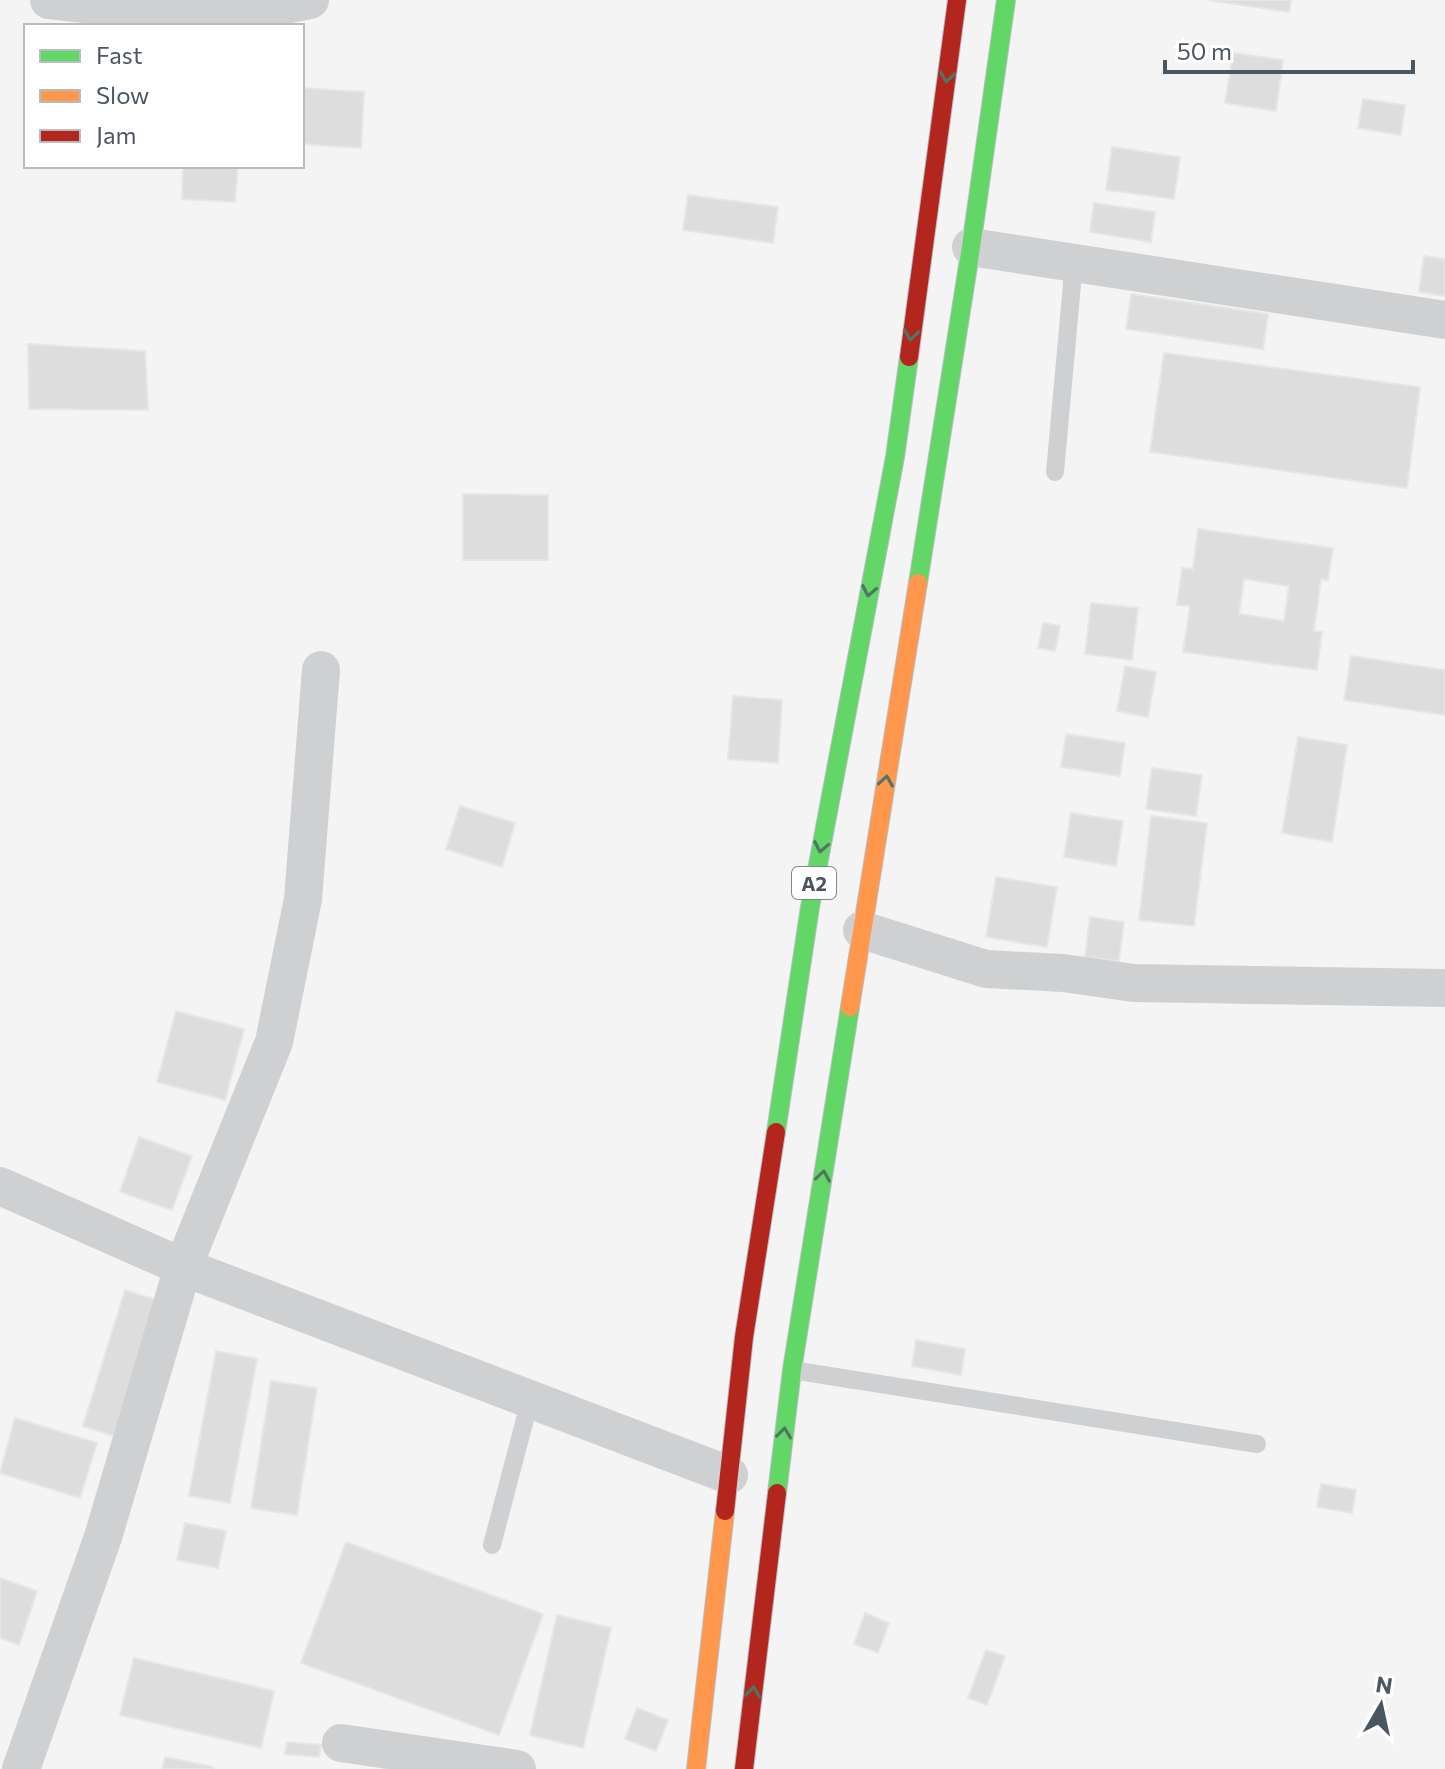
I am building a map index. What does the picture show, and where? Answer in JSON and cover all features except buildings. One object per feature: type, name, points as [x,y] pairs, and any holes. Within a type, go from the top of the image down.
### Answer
[{"type":"highway","name":"A2","points":[[696,1769],[744,1337],[810,907],[895,457],[957,0]]},
{"type":"highway","name":"A2","points":[[744,1769],[792,1370],[971,247],[1006,0]]},
{"type":"street","points":[[49,0],[177,14],[251,12],[310,0]]},
{"type":"street","points":[[971,247],[1445,320]]},
{"type":"street","points":[[21,1769],[103,1537],[183,1267],[274,1042],[303,899],[321,670]]},
{"type":"street","points":[[862,930],[986,969],[1063,973],[1134,983],[1445,988]]},
{"type":"street","points":[[0,1186],[183,1267],[729,1475]]},
{"type":"street","points":[[341,1743],[517,1769]]},
{"type":"lane","points":[[1055,472],[1074,262]]},
{"type":"lane","points":[[792,1370],[1257,1444]]},
{"type":"lane","points":[[492,1545],[530,1400]]},
{"type":"traffic: fast","points":[[918,583],[1006,0]]},
{"type":"traffic: fast","points":[[776,1132],[810,907],[895,457],[909,357]]},
{"type":"traffic: fast","points":[[777,1493],[792,1370],[850,1007]]},
{"type":"traffic: slow","points":[[850,1007],[918,583]]},
{"type":"traffic: slow","points":[[696,1769],[725,1511]]},
{"type":"traffic: jam","points":[[909,357],[957,0]]},
{"type":"traffic: jam","points":[[725,1511],[744,1337],[776,1132]]},
{"type":"traffic: jam","points":[[744,1769],[777,1493]]}]
